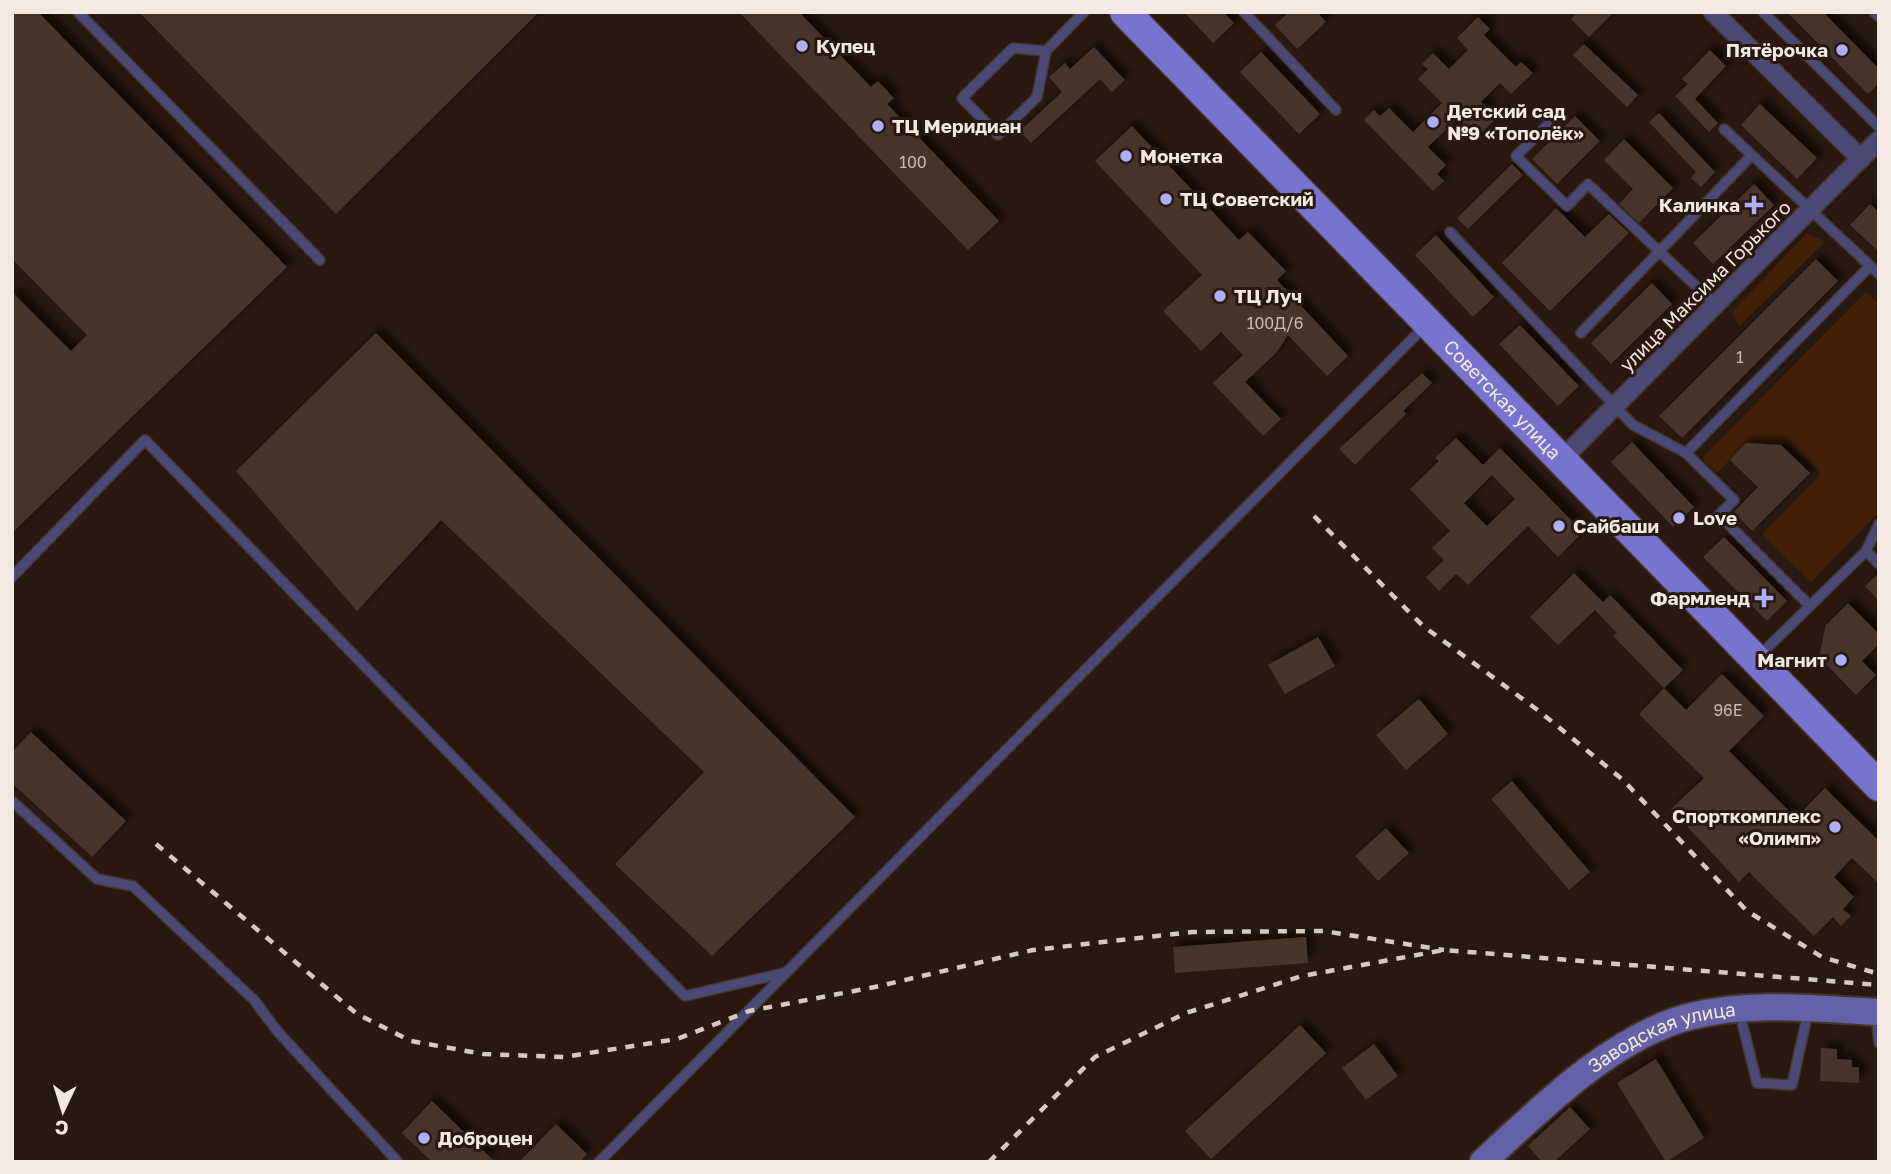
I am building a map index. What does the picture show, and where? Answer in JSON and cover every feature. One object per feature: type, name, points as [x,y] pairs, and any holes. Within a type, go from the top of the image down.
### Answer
[{"type":"main road","name":"Советская улица","points":[[1125,12],[1879,786]]},
{"type":"street","points":[[1713,12],[1861,159]]},
{"type":"street","name":"улица Максима Горького","points":[[1561,460],[1879,140]]},
{"type":"street","name":"Заводская улица","points":[[1483,1162],[1543,1107],[1628,1044],[1690,1016],[1738,1009],[1809,1008],[1877,1012]]},
{"type":"lane","points":[[78,12],[320,260]]},
{"type":"lane","points":[[1046,51],[1013,48],[962,98],[998,135],[1037,97],[1046,51],[1084,12]]},
{"type":"lane","points":[[1244,12],[1336,110]]},
{"type":"lane","points":[[1763,12],[1879,127]]},
{"type":"lane","points":[[1874,12],[1879,17]]},
{"type":"lane","points":[[1559,114],[1516,156],[1567,206],[1588,184],[1716,305]]},
{"type":"lane","points":[[1724,129],[1879,274]]},
{"type":"lane","points":[[1581,333],[1751,156]]},
{"type":"lane","points":[[1450,232],[1633,425],[1686,453],[1734,500],[1719,515],[1810,606]]},
{"type":"lane","points":[[1686,453],[1870,266]]},
{"type":"lane","points":[[599,1162],[1427,323]]},
{"type":"lane","points":[[12,577],[145,440],[685,996],[786,972]]},
{"type":"lane","points":[[1756,660],[1866,551],[1879,524]]},
{"type":"lane","points":[[1866,551],[1879,564]]},
{"type":"lane","points":[[12,801],[97,879],[133,886],[234,981],[397,1162]]},
{"type":"lane","points":[[1738,1009],[1757,1083],[1792,1085],[1809,1008]]},
{"type":"lane","points":[[1877,1012],[1879,1043]]},
{"type":"shaded area","points":[[1807,233],[1825,242],[1739,326],[1732,312]]},
{"type":"shaded area","points":[[1866,292],[1879,304],[1879,512],[1811,582],[1762,534],[1821,474],[1791,445],[1746,443],[1717,473],[1702,458]]},
{"type":"building","points":[[12,12],[38,12],[287,267],[12,533],[12,292],[71,351],[87,335],[12,259]]},
{"type":"building","points":[[139,12],[539,12],[336,214]]},
{"type":"building","points":[[739,12],[799,12],[871,87],[878,81],[894,98],[887,104],[999,221],[968,250]]},
{"type":"building","points":[[1184,12],[1223,12],[1234,23],[1213,43]]},
{"type":"building","points":[[1289,12],[1317,12],[1326,22],[1297,49],[1275,25]]},
{"type":"building","points":[[1578,12],[1614,12],[1589,37],[1571,19]]},
{"type":"building","points":[[1787,12],[1823,12],[1879,69],[1879,83],[1868,94]]},
{"type":"building","points":[[1478,17],[1490,29],[1484,35],[1516,67],[1521,62],[1533,73],[1511,94],[1500,83],[1481,102],[1497,118],[1476,138],[1457,119],[1428,147],[1446,165],[1437,174],[1444,181],[1433,191],[1364,120],[1374,110],[1380,116],[1389,108],[1413,132],[1442,103],[1418,79],[1428,69],[1422,64],[1433,53],[1449,69],[1468,50],[1457,38]]},
{"type":"building","points":[[1584,44],[1638,95],[1627,107],[1573,55]]},
{"type":"building","points":[[1094,47],[1125,80],[1112,92],[1100,79],[1031,143],[1020,131],[1062,92],[1049,77],[1065,63],[1070,69]]},
{"type":"building","points":[[1710,50],[1726,66],[1695,99],[1718,123],[1709,132],[1675,96],[1688,84],[1682,79]]},
{"type":"building","points":[[1261,52],[1320,114],[1299,134],[1240,72]]},
{"type":"building","points":[[1760,104],[1817,158],[1797,179],[1741,125]]},
{"type":"building","points":[[1659,113],[1715,172],[1701,187],[1691,178],[1696,172],[1649,122]]},
{"type":"building","points":[[1575,116],[1600,141],[1557,184],[1532,159]]},
{"type":"building","points":[[1132,126],[1239,240],[1248,232],[1286,271],[1277,280],[1348,356],[1327,376],[1288,335],[1276,353],[1245,382],[1281,419],[1263,436],[1213,383],[1243,355],[1221,332],[1201,351],[1163,311],[1202,275],[1095,161]]},
{"type":"building","points":[[1624,139],[1673,188],[1639,223],[1619,204],[1633,189],[1604,160]]},
{"type":"building","points":[[1512,164],[1523,175],[1468,229],[1457,218]]},
{"type":"building","points":[[1754,184],[1774,205],[1713,264],[1693,243]]},
{"type":"building","points":[[1870,204],[1879,212],[1879,252],[1850,225]]},
{"type":"building","points":[[1556,208],[1585,237],[1609,214],[1629,233],[1550,311],[1502,263]]},
{"type":"building","points":[[1436,235],[1494,297],[1473,317],[1415,255]]},
{"type":"building","points":[[1816,259],[1838,281],[1682,438],[1659,416]]},
{"type":"building","points":[[1652,283],[1672,304],[1611,364],[1591,343]]},
{"type":"building","points":[[1520,325],[1579,386],[1558,406],[1499,344]]},
{"type":"building","points":[[376,333],[855,817],[712,956],[615,864],[704,772],[441,520],[357,611],[236,471]]},
{"type":"building","points":[[1422,373],[1432,383],[1403,411],[1406,414],[1355,465],[1339,449]]},
{"type":"building","points":[[1456,438],[1483,465],[1500,448],[1583,532],[1558,557],[1528,526],[1468,585],[1456,574],[1439,591],[1426,577],[1444,560],[1432,548],[1450,531],[1410,489],[1439,461],[1435,458]],"holes":[[[1492,475],[1515,499],[1487,526],[1464,503]]]},
{"type":"building","points":[[1632,442],[1694,507],[1673,527],[1611,462]]},
{"type":"building","points":[[1746,443],[1781,445],[1810,473],[1752,531],[1734,512],[1758,487],[1730,460]]},
{"type":"building","points":[[1724,537],[1787,601],[1767,621],[1703,557]]},
{"type":"building","points":[[1574,573],[1603,602],[1610,595],[1683,670],[1664,688],[1613,636],[1617,633],[1595,610],[1558,645],[1530,617]]},
{"type":"building","points":[[1879,573],[1879,601],[1865,586]]},
{"type":"building","points":[[1848,603],[1879,634],[1879,644],[1862,661],[1876,675],[1856,695],[1819,657],[1826,625]]},
{"type":"building","points":[[1318,637],[1335,666],[1285,694],[1268,665]]},
{"type":"building","points":[[1722,674],[1764,716],[1729,751],[1796,818],[1825,788],[1879,841],[1879,884],[1852,858],[1834,877],[1854,897],[1843,909],[1851,916],[1841,926],[1833,917],[1814,936],[1749,872],[1739,882],[1671,809],[1704,778],[1639,714],[1664,688],[1686,710]]},
{"type":"building","points":[[1419,699],[1448,734],[1406,770],[1376,735]]},
{"type":"building","points":[[31,732],[126,821],[92,857],[12,783],[12,752]]},
{"type":"building","points":[[1512,781],[1590,872],[1569,890],[1491,799]]},
{"type":"building","points":[[1386,828],[1409,853],[1378,881],[1355,856]]},
{"type":"building","points":[[1306,937],[1308,963],[1175,973],[1173,947]]},
{"type":"building","points":[[1300,1025],[1326,1053],[1211,1159],[1185,1131]]},
{"type":"building","points":[[1374,1044],[1398,1076],[1366,1100],[1342,1068]]},
{"type":"building","points":[[1821,1048],[1837,1049],[1837,1059],[1852,1060],[1852,1067],[1859,1067],[1859,1083],[1820,1081]]},
{"type":"building","points":[[1656,1059],[1704,1138],[1666,1162],[1617,1083]]},
{"type":"building","points":[[432,1101],[495,1162],[432,1162],[402,1133]]},
{"type":"building","points":[[1570,1107],[1590,1129],[1554,1162],[1542,1162],[1528,1146]]},
{"type":"building","points":[[556,1124],[587,1154],[580,1162],[519,1162]]},
{"type":"railway","points":[[1314,516],[1423,626],[1539,711],[1623,780],[1747,911],[1822,957],[1879,974]]},
{"type":"railway","points":[[156,844],[357,1014],[411,1041],[483,1054],[564,1057],[677,1039],[749,1011],[875,987],[1033,950],[1192,932],[1323,931],[1444,950]]},
{"type":"railway","points":[[989,1162],[1095,1057],[1186,1013],[1302,976],[1444,950],[1879,985]]},
{"type":"place","name":"Купец","points":[[802,46]]},
{"type":"place","name":"Пятёрочка","points":[[1842,50]]},
{"type":"place","name":"Детский сад №9 «Тополёк»","points":[[1433,122]]},
{"type":"place","name":"ТЦ Меридиан","points":[[878,126]]},
{"type":"place","name":"Монетка","points":[[1126,156]]},
{"type":"place","name":"ТЦ Советский","points":[[1166,199]]},
{"type":"place","name":"Калинка","points":[[1754,205]]},
{"type":"place","name":"ТЦ Луч","points":[[1220,296]]},
{"type":"place","name":"Love","points":[[1679,518]]},
{"type":"place","name":"Сайбаши","points":[[1559,526]]},
{"type":"place","name":"Фармленд","points":[[1764,598]]},
{"type":"place","name":"Магнит","points":[[1841,660]]},
{"type":"place","name":"Спорткомплекс «Олимп»","points":[[1835,827]]},
{"type":"place","name":"Доброцен","points":[[424,1138]]}]
